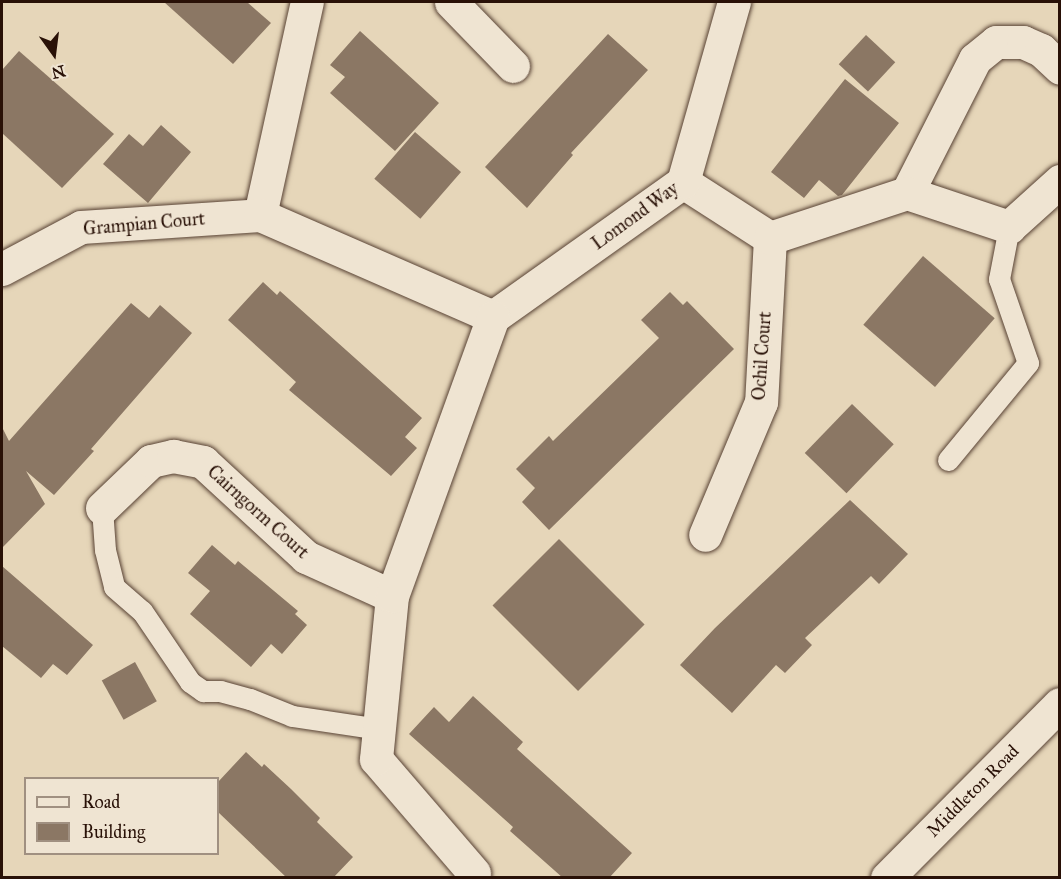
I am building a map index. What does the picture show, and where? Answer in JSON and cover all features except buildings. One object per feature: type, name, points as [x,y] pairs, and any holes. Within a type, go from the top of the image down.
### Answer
[{"type":"street","points":[[260,215],[307,2]]},
{"type":"street","points":[[451,2],[513,66]]},
{"type":"street","name":"Lomond Way","points":[[493,317],[683,182],[734,2]]},
{"type":"street","points":[[907,193],[975,59],[996,42],[1023,42],[1041,50],[1059,68]]},
{"type":"street","points":[[683,182],[770,238],[907,193],[1009,227],[1059,181]]},
{"type":"street","name":"Grampian Court","points":[[2,269],[81,227],[260,215],[493,317]]},
{"type":"street","name":"Ochil Court","points":[[705,534],[761,402],[770,238]]},
{"type":"street","points":[[474,873],[376,759],[392,596],[493,317]]},
{"type":"street","name":"Cairngorm Court","points":[[102,508],[151,461],[173,456],[202,462],[306,557],[392,596]]},
{"type":"street","name":"Middleton Road","points":[[887,878],[1059,704]]},
{"type":"lane","points":[[948,460],[1029,363],[999,279],[1009,227]]},
{"type":"lane","points":[[102,508],[105,550],[114,587],[142,611],[190,682],[203,692],[220,692],[250,699],[292,716],[380,729]]}]
